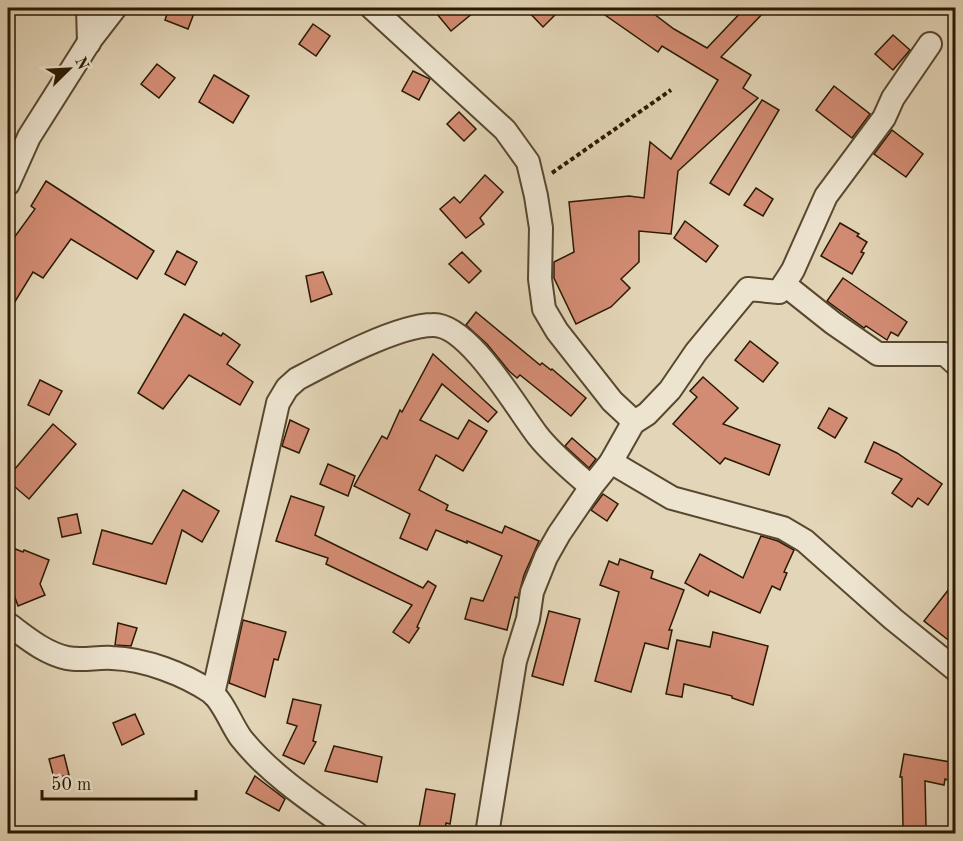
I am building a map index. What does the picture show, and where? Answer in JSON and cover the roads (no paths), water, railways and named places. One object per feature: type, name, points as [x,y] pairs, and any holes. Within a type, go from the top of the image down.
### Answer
[{"type":"street","points":[[88,8],[89,43]]},
{"type":"street","points":[[8,184],[29,137],[89,43],[115,8]]},
{"type":"street","points":[[372,8],[505,130],[528,162],[541,228],[540,279],[544,309],[557,331],[612,401],[633,423]]},
{"type":"street","points":[[487,834],[515,661],[528,620],[532,592],[546,556],[559,534],[611,462],[633,423],[647,414],[670,390],[696,352],[748,289],[779,292],[793,270],[826,196],[884,118],[893,98],[930,44]]},
{"type":"street","points":[[784,284],[833,323],[878,354],[945,354],[956,364]]},
{"type":"street","points":[[213,694],[278,403],[287,388],[297,379],[379,340],[411,329],[434,325],[449,329],[461,338],[499,378],[540,438],[591,488]]},
{"type":"street","points":[[611,462],[672,498],[783,528],[805,541],[893,619],[956,670]]},
{"type":"street","points":[[8,624],[34,644],[66,658],[77,660],[126,658],[180,676],[213,694],[241,738],[264,761],[301,794],[357,834]]}]
